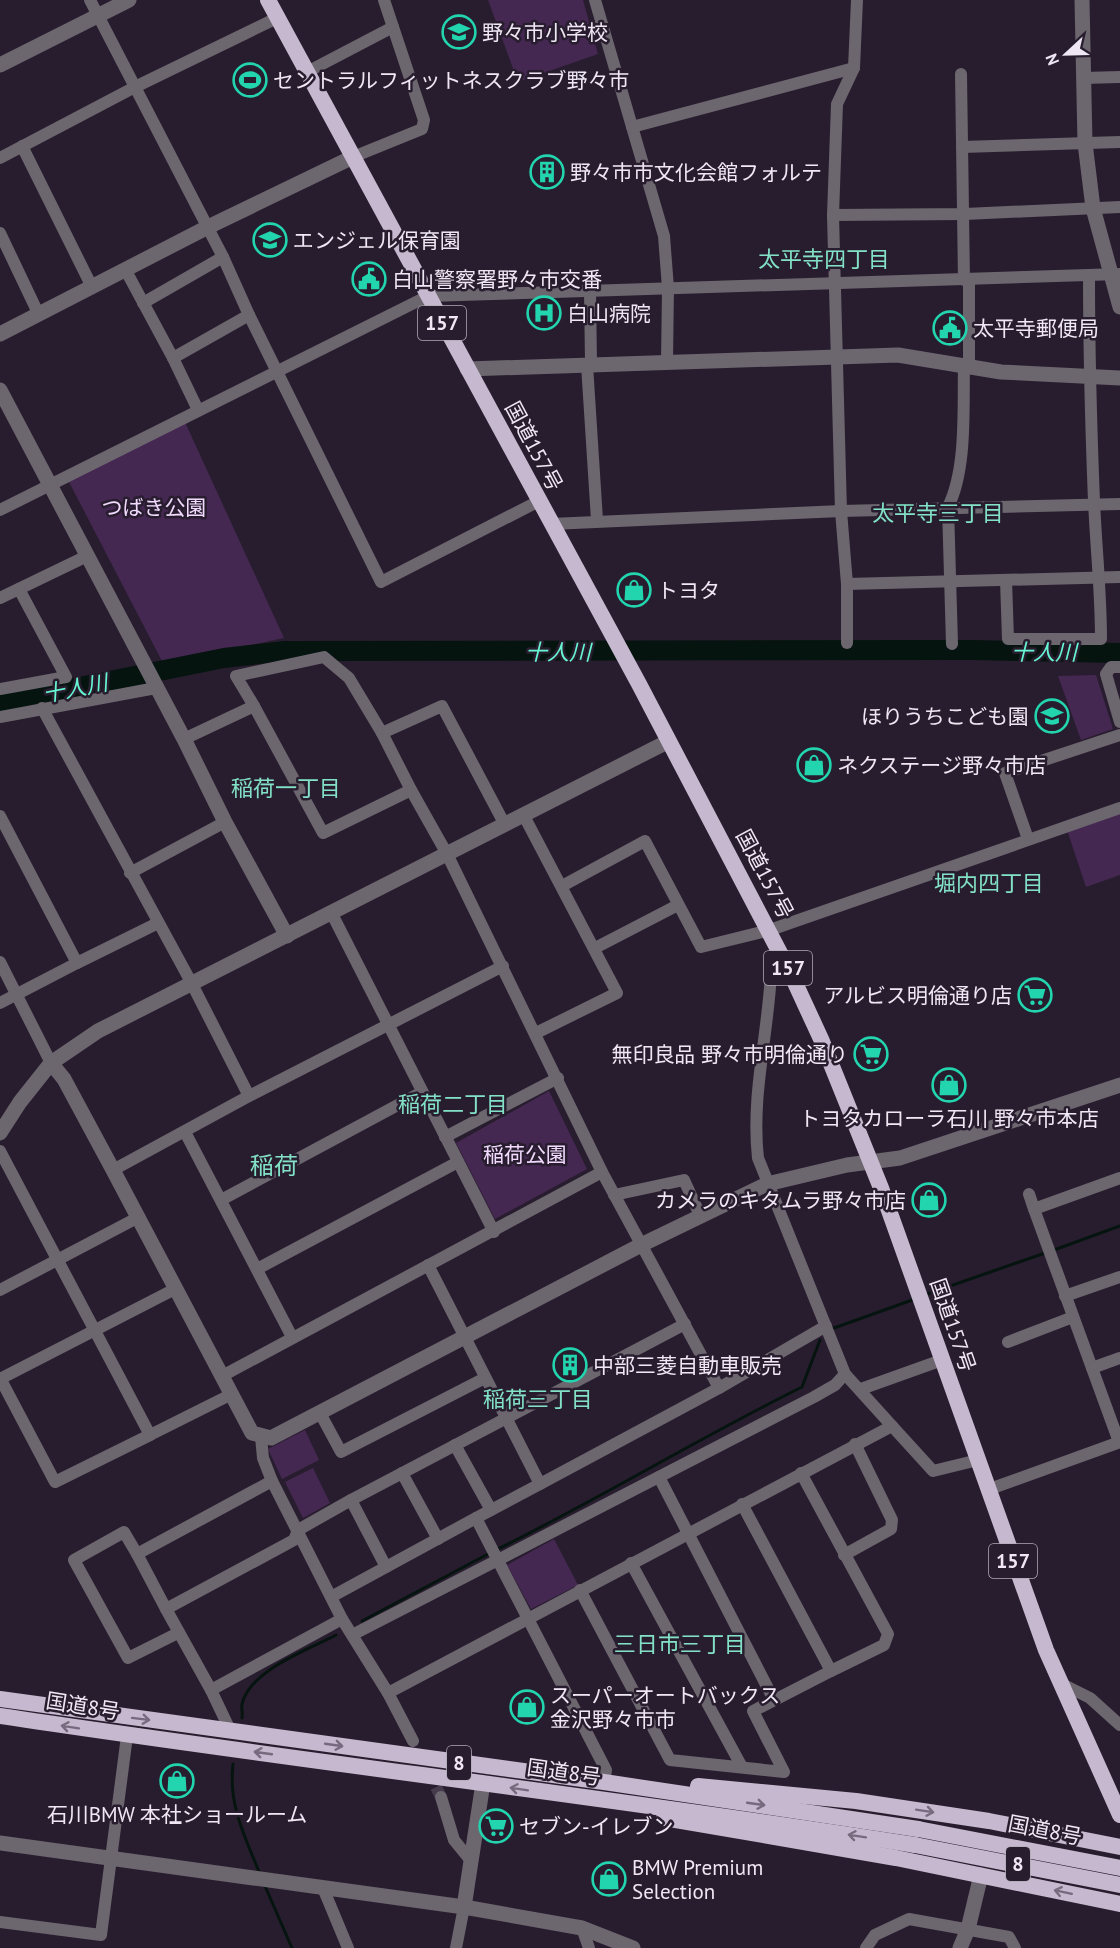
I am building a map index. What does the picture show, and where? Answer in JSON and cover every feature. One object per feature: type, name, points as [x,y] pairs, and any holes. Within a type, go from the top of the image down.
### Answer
[{"type":"highway","name":"国道157号","points":[[268,0],[622,652],[787,966],[821,1039],[872,1164],[987,1490],[1060,1683],[1120,1815]]},
{"type":"highway","name":"国道8号","points":[[0,1699],[610,1783],[917,1837],[1120,1868]]},
{"type":"highway","name":"国道8号","points":[[0,1716],[127,1736],[483,1783],[542,1793],[917,1837],[1120,1885]]},
{"type":"highway","points":[[610,1783],[702,1786],[856,1801],[989,1821],[1120,1847]]},
{"type":"highway","points":[[542,1793],[716,1828],[981,1875],[1120,1905]]},
{"type":"street","points":[[90,0],[208,227],[381,582],[539,501]]},
{"type":"street","points":[[0,65],[129,0]]},
{"type":"street","points":[[0,334],[208,227],[353,157],[422,129],[424,120],[384,0]]},
{"type":"street","points":[[595,0],[664,236],[668,288],[667,361]]},
{"type":"street","points":[[847,644],[847,584],[836,355],[833,215],[837,104],[854,68],[857,0]]},
{"type":"street","points":[[1082,0],[1085,143],[1093,208],[1115,274],[1120,307]]},
{"type":"street","points":[[0,158],[135,87],[277,18]]},
{"type":"street","points":[[307,72],[393,27]]},
{"type":"street","points":[[632,127],[854,68]]},
{"type":"street","points":[[952,644],[948,507],[952,498],[962,441],[967,367],[961,74]]},
{"type":"street","points":[[1083,78],[1120,77]]},
{"type":"street","points":[[962,147],[1120,142]]},
{"type":"street","points":[[22,146],[92,287]]},
{"type":"street","points":[[833,215],[965,214],[1120,207]]},
{"type":"street","points":[[0,233],[39,315]]},
{"type":"street","points":[[143,303],[223,258]]},
{"type":"street","points":[[126,269],[198,410]]},
{"type":"street","points":[[0,510],[428,296],[1115,274]]},
{"type":"street","points":[[1006,580],[1008,639],[1101,639],[1101,577],[1094,505],[1089,377],[1089,275]]},
{"type":"street","points":[[590,290],[589,364],[597,520]]},
{"type":"street","points":[[173,358],[249,315]]},
{"type":"street","points":[[467,369],[836,355],[898,355],[1001,372],[1120,378]]},
{"type":"street","points":[[0,390],[184,739],[225,822],[287,936]]},
{"type":"street","points":[[551,524],[597,520],[948,507],[1120,504]]},
{"type":"street","points":[[0,598],[87,556]]},
{"type":"street","points":[[847,584],[1120,577]]},
{"type":"street","points":[[0,689],[66,677],[19,589]]},
{"type":"street","points":[[411,790],[323,833],[236,676],[324,657],[349,678],[382,733],[447,854],[602,1172],[719,1388]]},
{"type":"street","points":[[1120,667],[1111,667],[1106,674],[1120,722]]},
{"type":"street","points":[[0,717],[155,685]]},
{"type":"street","points":[[184,739],[254,706]]},
{"type":"street","points":[[382,733],[442,706],[504,823]]},
{"type":"street","points":[[42,708],[191,982],[249,1095]]},
{"type":"street","points":[[1028,838],[1005,773],[1120,735]]},
{"type":"street","points":[[0,1132],[51,1063],[98,1032],[191,982],[332,914],[504,823],[669,741]]},
{"type":"street","points":[[562,886],[645,842],[701,947],[770,930],[1120,807]]},
{"type":"street","points":[[523,814],[617,993],[536,1033]]},
{"type":"street","points":[[0,816],[77,963]]},
{"type":"street","points":[[130,873],[225,822]]},
{"type":"street","points":[[595,948],[678,905]]},
{"type":"street","points":[[332,914],[494,1232]]},
{"type":"street","points":[[0,1002],[158,923]]},
{"type":"street","points":[[0,962],[51,1063],[64,1079],[252,1433],[261,1437],[272,1438],[641,1245],[767,1184],[847,1165],[872,1164],[900,1158],[1120,1085]]},
{"type":"street","points":[[113,1170],[249,1095],[503,966]]},
{"type":"street","points":[[787,966],[771,973],[769,1018],[759,1068],[755,1130],[758,1158],[767,1184],[845,1374],[933,1471],[978,1460]]},
{"type":"street","points":[[445,1137],[558,1078]]},
{"type":"street","points":[[220,1200],[422,1092]]},
{"type":"street","points":[[185,1132],[292,1337]]},
{"type":"street","points":[[0,1151],[150,1435]]},
{"type":"street","points":[[257,1269],[458,1162]]},
{"type":"street","points":[[222,1376],[602,1172]]},
{"type":"street","points":[[1034,1209],[1120,1178]]},
{"type":"street","points":[[614,1195],[684,1180],[700,1215]]},
{"type":"street","points":[[987,1490],[1120,1442],[1029,1194]]},
{"type":"street","points":[[0,1290],[137,1218]]},
{"type":"street","points":[[428,1265],[540,1484]]},
{"type":"street","points":[[1065,1296],[1120,1277]]},
{"type":"street","points":[[175,1289],[0,1378],[55,1482],[232,1394]]},
{"type":"street","points":[[1008,1342],[1073,1317]]},
{"type":"street","points":[[166,1609],[294,1540],[298,1530],[351,1500],[685,1324]]},
{"type":"street","points":[[331,1597],[719,1388],[826,1326]]},
{"type":"street","points":[[1092,1368],[1120,1358]]},
{"type":"street","points":[[861,1389],[942,1360]]},
{"type":"street","points":[[354,1634],[814,1397],[835,1385],[845,1374]]},
{"type":"street","points":[[320,1413],[341,1452],[485,1378]]},
{"type":"street","points":[[388,1693],[892,1426]]},
{"type":"street","points":[[261,1437],[263,1458],[272,1481],[342,1619],[354,1634],[413,1741]]},
{"type":"street","points":[[844,1555],[891,1529],[892,1520],[855,1444]]},
{"type":"street","points":[[455,1445],[490,1510]]},
{"type":"street","points":[[402,1473],[438,1539]]},
{"type":"street","points":[[580,1590],[670,1760],[784,1772],[753,1711],[884,1645],[888,1634],[801,1473]]},
{"type":"street","points":[[659,1477],[774,1700]]},
{"type":"street","points":[[137,1554],[272,1481]]},
{"type":"street","points":[[351,1500],[386,1567]]},
{"type":"street","points":[[742,1504],[831,1671]]},
{"type":"street","points":[[476,1518],[606,1770],[610,1783]]},
{"type":"street","points":[[178,1633],[128,1658],[74,1560],[124,1532],[211,1690],[230,1730]]},
{"type":"street","points":[[631,1563],[742,1767]]},
{"type":"street","points":[[211,1690],[342,1619]]},
{"type":"street","points":[[1060,1683],[1090,1698],[1120,1725]]},
{"type":"street","points":[[0,1922],[101,1935],[127,1736]]},
{"type":"street","points":[[456,1948],[472,1862],[483,1783]]},
{"type":"street","points":[[441,1797],[454,1840],[472,1862]]},
{"type":"street","points":[[960,1948],[968,1929],[981,1875],[989,1821]]},
{"type":"street","points":[[0,1843],[464,1907],[583,1942],[633,1948]]},
{"type":"street","points":[[322,1888],[348,1948]]},
{"type":"street","points":[[866,1948],[875,1935],[909,1919],[1009,1937],[1015,1948]]},
{"type":"green space","points":[[488,0],[583,0],[598,54],[518,82]]},
{"type":"green space","name":"つばき公園","points":[[184,420],[284,638],[163,663],[68,480]]},
{"type":"green space","points":[[1096,675],[1113,729],[1081,740],[1058,676]]},
{"type":"green space","points":[[1120,812],[1120,875],[1086,887],[1067,830]]},
{"type":"green space","name":"稲荷公園","points":[[549,1091],[587,1169],[495,1219],[456,1143]]},
{"type":"green space","points":[[305,1430],[319,1460],[282,1479],[268,1449]]},
{"type":"green space","points":[[313,1468],[330,1503],[303,1518],[285,1482]]},
{"type":"green space","points":[[554,1539],[578,1585],[531,1609],[507,1565]]},
{"type":"waterway","name":"十人川","points":[[0,703],[224,658],[285,651],[972,650],[1120,653]]},
{"type":"waterway","points":[[1054,1250],[1120,1226]]},
{"type":"waterway","points":[[927,1294],[1048,1252]]},
{"type":"waterway","points":[[834,1328],[915,1299]]},
{"type":"waterway","points":[[498,1549],[802,1387],[820,1340]]},
{"type":"waterway","points":[[362,1621],[488,1554]]},
{"type":"waterway","points":[[242,1718],[242,1704],[247,1692],[256,1681],[282,1662],[336,1635]]},
{"type":"waterway","points":[[233,1764],[235,1807],[260,1874]]},
{"type":"waterway","points":[[265,1886],[292,1948]]},
{"type":"tunnel","points":[[428,1771],[441,1797]]},
{"type":"place","name":"野々市小学校","points":[[459,32]]},
{"type":"place","name":"セントラルフィットネスクラブ野々市","points":[[250,80]]},
{"type":"place","name":"野々市市文化会館フォルテ","points":[[547,172]]},
{"type":"place","name":"エンジェル保育園","points":[[270,240]]},
{"type":"place","name":"白山警察署野々市交番","points":[[369,279]]},
{"type":"place","name":"白山病院","points":[[544,313]]},
{"type":"place","name":"太平寺郵便局","points":[[950,328]]},
{"type":"place","name":"トヨタ","points":[[634,590]]},
{"type":"place","name":"ほりうちこども園","points":[[1052,716]]},
{"type":"place","name":"ネクステージ野々市店","points":[[814,765]]},
{"type":"place","name":"アルビス明倫通り店","points":[[1035,995]]},
{"type":"place","name":"無印良品 野々市明倫通り","points":[[871,1054]]},
{"type":"place","name":"トヨタカローラ石川 野々市本店","points":[[949,1085]]},
{"type":"place","name":"カメラのキタムラ野々市店","points":[[929,1200]]},
{"type":"place","name":"中部三菱自動車販売","points":[[570,1365]]},
{"type":"place","name":"スーパーオートバックス 金沢野々市市","points":[[527,1707]]},
{"type":"place","name":"石川BMW 本社ショールーム","points":[[177,1781]]},
{"type":"place","name":"セブン-イレブン","points":[[496,1826]]},
{"type":"place","name":"BMW Premium Selection","points":[[609,1879]]},
{"type":"district","name":"太平寺四丁目","points":[[824,259]]},
{"type":"district","name":"太平寺三丁目","points":[[938,513]]},
{"type":"district","name":"稲荷一丁目","points":[[286,788]]},
{"type":"district","name":"堀内四丁目","points":[[989,883]]},
{"type":"district","name":"稲荷二丁目","points":[[453,1104]]},
{"type":"district","name":"稲荷","points":[[274,1165]]},
{"type":"district","name":"稲荷三丁目","points":[[538,1399]]},
{"type":"district","name":"三日市三丁目","points":[[680,1644]]}]
